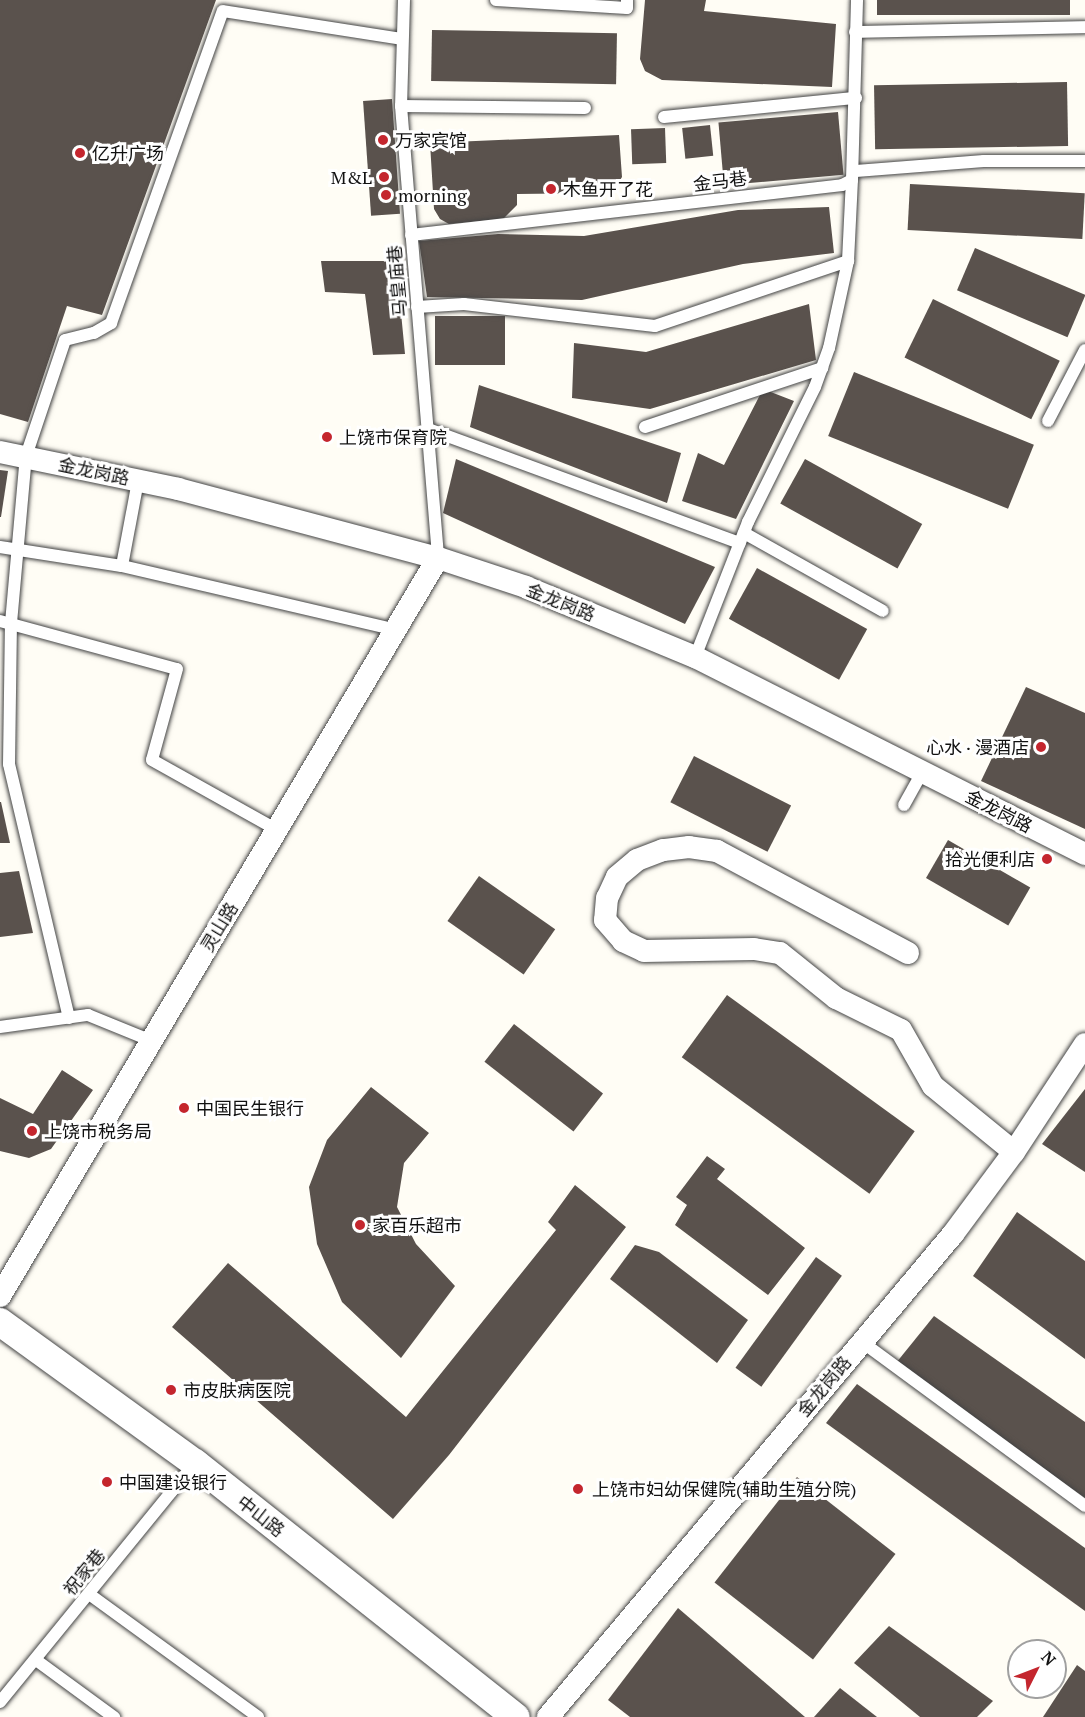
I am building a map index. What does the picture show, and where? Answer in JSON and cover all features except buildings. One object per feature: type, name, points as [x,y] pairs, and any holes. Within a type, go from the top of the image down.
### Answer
[{"type":"street","name":"金龙岗路","points":[[0,452],[138,481],[438,558],[526,588],[695,657],[1085,854]]},
{"type":"street","name":"灵山路","points":[[0,1296],[438,558]]},
{"type":"street","points":[[908,953],[717,851],[689,847],[663,850],[637,860],[617,877],[607,898],[605,920],[623,941],[644,951],[754,949],[780,953],[836,998],[901,1030],[933,1086],[1014,1152]]},
{"type":"street","name":"金龙岗路","points":[[548,1717],[953,1234],[1014,1152],[1085,1044]]},
{"type":"street","name":"中山路","points":[[0,1322],[195,1463],[516,1717]]},
{"type":"lane","name":"马皇庙巷","points":[[404,0],[401,106],[438,558]]},
{"type":"lane","points":[[496,0],[627,8],[627,0]]},
{"type":"lane","points":[[695,657],[742,538],[822,368],[848,261],[854,176],[857,0]]},
{"type":"lane","points":[[69,1018],[9,764],[5,622],[17,550],[26,456],[65,340],[94,333],[111,322],[225,6],[402,39]]},
{"type":"lane","points":[[855,32],[1085,27]]},
{"type":"lane","points":[[664,117],[856,98]]},
{"type":"lane","points":[[401,106],[585,108]]},
{"type":"lane","name":"金马巷","points":[[411,235],[830,186],[854,176],[984,160],[1085,161]]},
{"type":"lane","points":[[417,307],[464,304],[656,326],[848,261]]},
{"type":"lane","points":[[1048,421],[1085,350]]},
{"type":"lane","points":[[645,427],[822,368]]},
{"type":"lane","points":[[428,429],[742,538],[883,611]]},
{"type":"lane","points":[[122,566],[138,481]]},
{"type":"lane","points":[[0,547],[122,566],[396,630]]},
{"type":"lane","points":[[5,622],[177,669],[152,760],[277,830]]},
{"type":"lane","points":[[904,805],[922,773]]},
{"type":"lane","points":[[0,1027],[88,1016],[152,1041]]},
{"type":"lane","points":[[862,1342],[1085,1506]]},
{"type":"lane","name":"祝家巷","points":[[0,1702],[195,1463]]},
{"type":"lane","points":[[89,1594],[258,1717]]},
{"type":"lane","points":[[36,1660],[114,1717]]},
{"type":"place","name":"万家宾馆","points":[[383,140]]},
{"type":"place","name":"亿升广场","points":[[80,153]]},
{"type":"place","name":"M&L","points":[[384,177]]},
{"type":"place","name":"木鱼开了花","points":[[551,189]]},
{"type":"place","name":"morning","points":[[386,195]]},
{"type":"place","name":"上饶市保育院","points":[[327,437]]},
{"type":"place","name":"心水 · 漫酒店","points":[[1041,747]]},
{"type":"place","name":"拾光便利店","points":[[1047,859]]},
{"type":"place","name":"中国民生银行","points":[[184,1108]]},
{"type":"place","name":"上饶市税务局","points":[[32,1131]]},
{"type":"place","name":"家百乐超市","points":[[360,1225]]},
{"type":"place","name":"市皮肤病医院","points":[[171,1390]]},
{"type":"place","name":"中国建设银行","points":[[107,1482]]},
{"type":"place","name":"上饶市妇幼保健院(辅助生殖分院)","points":[[578,1489]]}]
